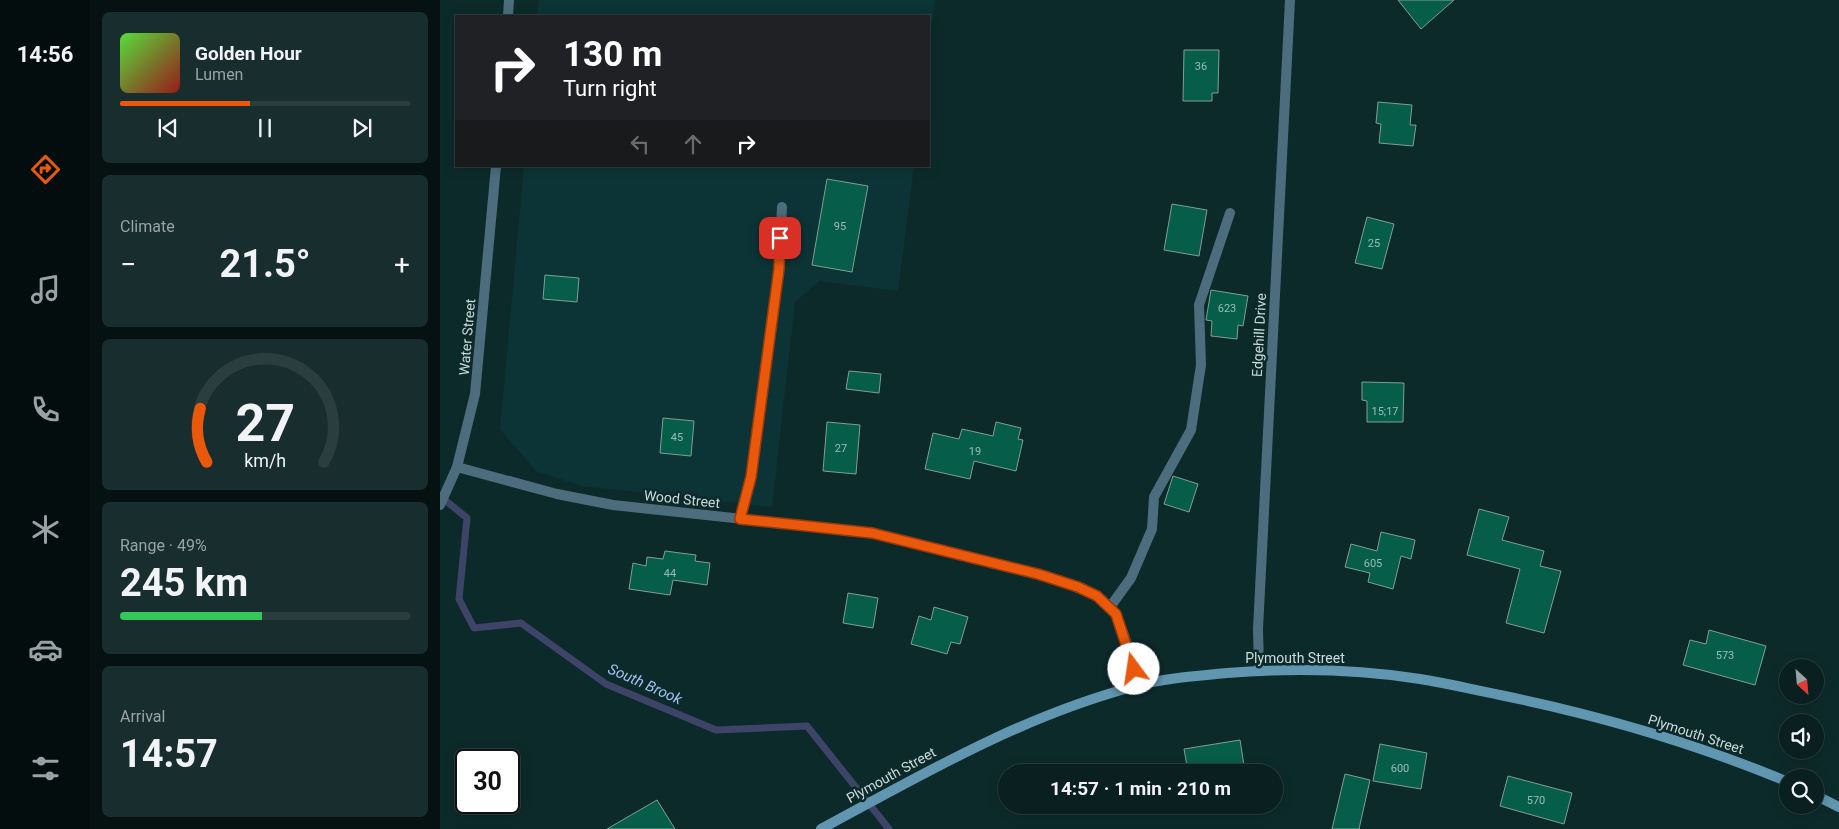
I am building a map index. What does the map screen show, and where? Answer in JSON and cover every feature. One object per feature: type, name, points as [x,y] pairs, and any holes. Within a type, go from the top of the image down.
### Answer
[{"type":"main road","name":"Plymouth Street","points":[[821,829],[960,753],[1060,710],[1138,686],[1179,678],[1259,670],[1318,669],[1373,673],[1421,679],[1520,699],[1649,732],[1710,752],[1779,779]]},
{"type":"main road","points":[[1824,800],[1839,807]]},
{"type":"street","points":[[508,15],[509,0]]},
{"type":"street","name":"Edgehill Drive","points":[[1259,670],[1258,629],[1290,0]]},
{"type":"street","name":"Water Street","points":[[440,505],[457,467],[475,394],[496,167]]},
{"type":"street","points":[[740,519],[751,477],[779,269],[782,206]]},
{"type":"street","points":[[1110,607],[1131,578],[1152,529],[1154,497],[1191,430],[1201,365],[1199,305],[1230,213]]},
{"type":"street","name":"Wood Street","points":[[457,467],[557,494],[613,505],[872,533],[1059,580],[1097,596],[1110,607],[1121,625],[1138,686]]},
{"type":"shaded area","points":[[539,0],[935,0],[930,39],[930,15],[537,15]]},
{"type":"shaded area","points":[[524,167],[914,167],[898,291],[819,281],[795,302],[772,507],[582,486],[536,471],[500,429]]},
{"type":"building","points":[[1398,0],[1454,0],[1421,29]]},
{"type":"building","points":[[1184,50],[1219,50],[1218,93],[1212,93],[1212,101],[1183,101]]},
{"type":"building","points":[[1378,102],[1412,105],[1410,125],[1416,125],[1413,146],[1379,143],[1381,124],[1376,123]]},
{"type":"building","points":[[827,179],[868,186],[852,272],[812,265]]},
{"type":"building","points":[[1172,204],[1207,210],[1199,256],[1164,250]]},
{"type":"building","points":[[1367,217],[1394,224],[1382,269],[1355,263]]},
{"type":"building","points":[[545,275],[579,278],[577,302],[543,299]]},
{"type":"building","points":[[1211,290],[1248,296],[1243,326],[1238,325],[1237,339],[1211,336],[1212,321],[1206,320]]},
{"type":"building","points":[[849,371],[881,374],[879,393],[846,389]]},
{"type":"building","points":[[1362,382],[1404,383],[1403,422],[1367,422],[1367,401],[1362,400]]},
{"type":"building","points":[[663,418],[694,421],[691,456],[660,453]]},
{"type":"building","points":[[827,422],[860,425],[856,474],[823,471]]},
{"type":"building","points":[[996,422],[1021,428],[1018,439],[1023,440],[1016,471],[974,461],[970,479],[925,469],[933,433],[959,439],[962,429],[993,436]]},
{"type":"building","points":[[1173,476],[1198,484],[1189,512],[1164,504]]},
{"type":"building","points":[[1479,509],[1509,517],[1502,540],[1544,551],[1540,566],[1561,571],[1544,633],[1506,623],[1520,569],[1467,555]]},
{"type":"building","points":[[1381,532],[1415,540],[1411,559],[1401,556],[1393,589],[1368,582],[1370,573],[1345,567],[1351,544],[1377,551]]},
{"type":"building","points":[[665,551],[696,555],[695,561],[710,563],[707,585],[673,580],[670,595],[629,589],[633,563],[646,566],[647,557],[663,559]]},
{"type":"building","points":[[848,593],[878,598],[873,628],[843,623]]},
{"type":"building","points":[[934,607],[968,617],[960,644],[951,642],[947,654],[911,644],[919,616],[931,620]]},
{"type":"building","points":[[1709,630],[1766,646],[1755,685],[1683,665],[1690,640],[1706,644]]},
{"type":"building","points":[[1240,740],[1244,764],[1187,764],[1184,749]]},
{"type":"building","points":[[1380,744],[1427,753],[1421,789],[1373,781]]},
{"type":"building","points":[[1345,774],[1370,780],[1359,829],[1332,829]]},
{"type":"building","points":[[1508,776],[1572,793],[1564,824],[1500,806]]},
{"type":"building","points":[[657,800],[675,829],[607,829]]},
{"type":"waterway","name":"South Brook","points":[[440,496],[467,518],[459,599],[474,628],[521,623],[606,684],[716,730],[807,726],[889,829]]},
{"type":"route","points":[[780,238],[779,269],[751,477],[740,519],[872,533],[1038,574],[1078,587],[1097,596],[1116,614],[1134,669]]}]
